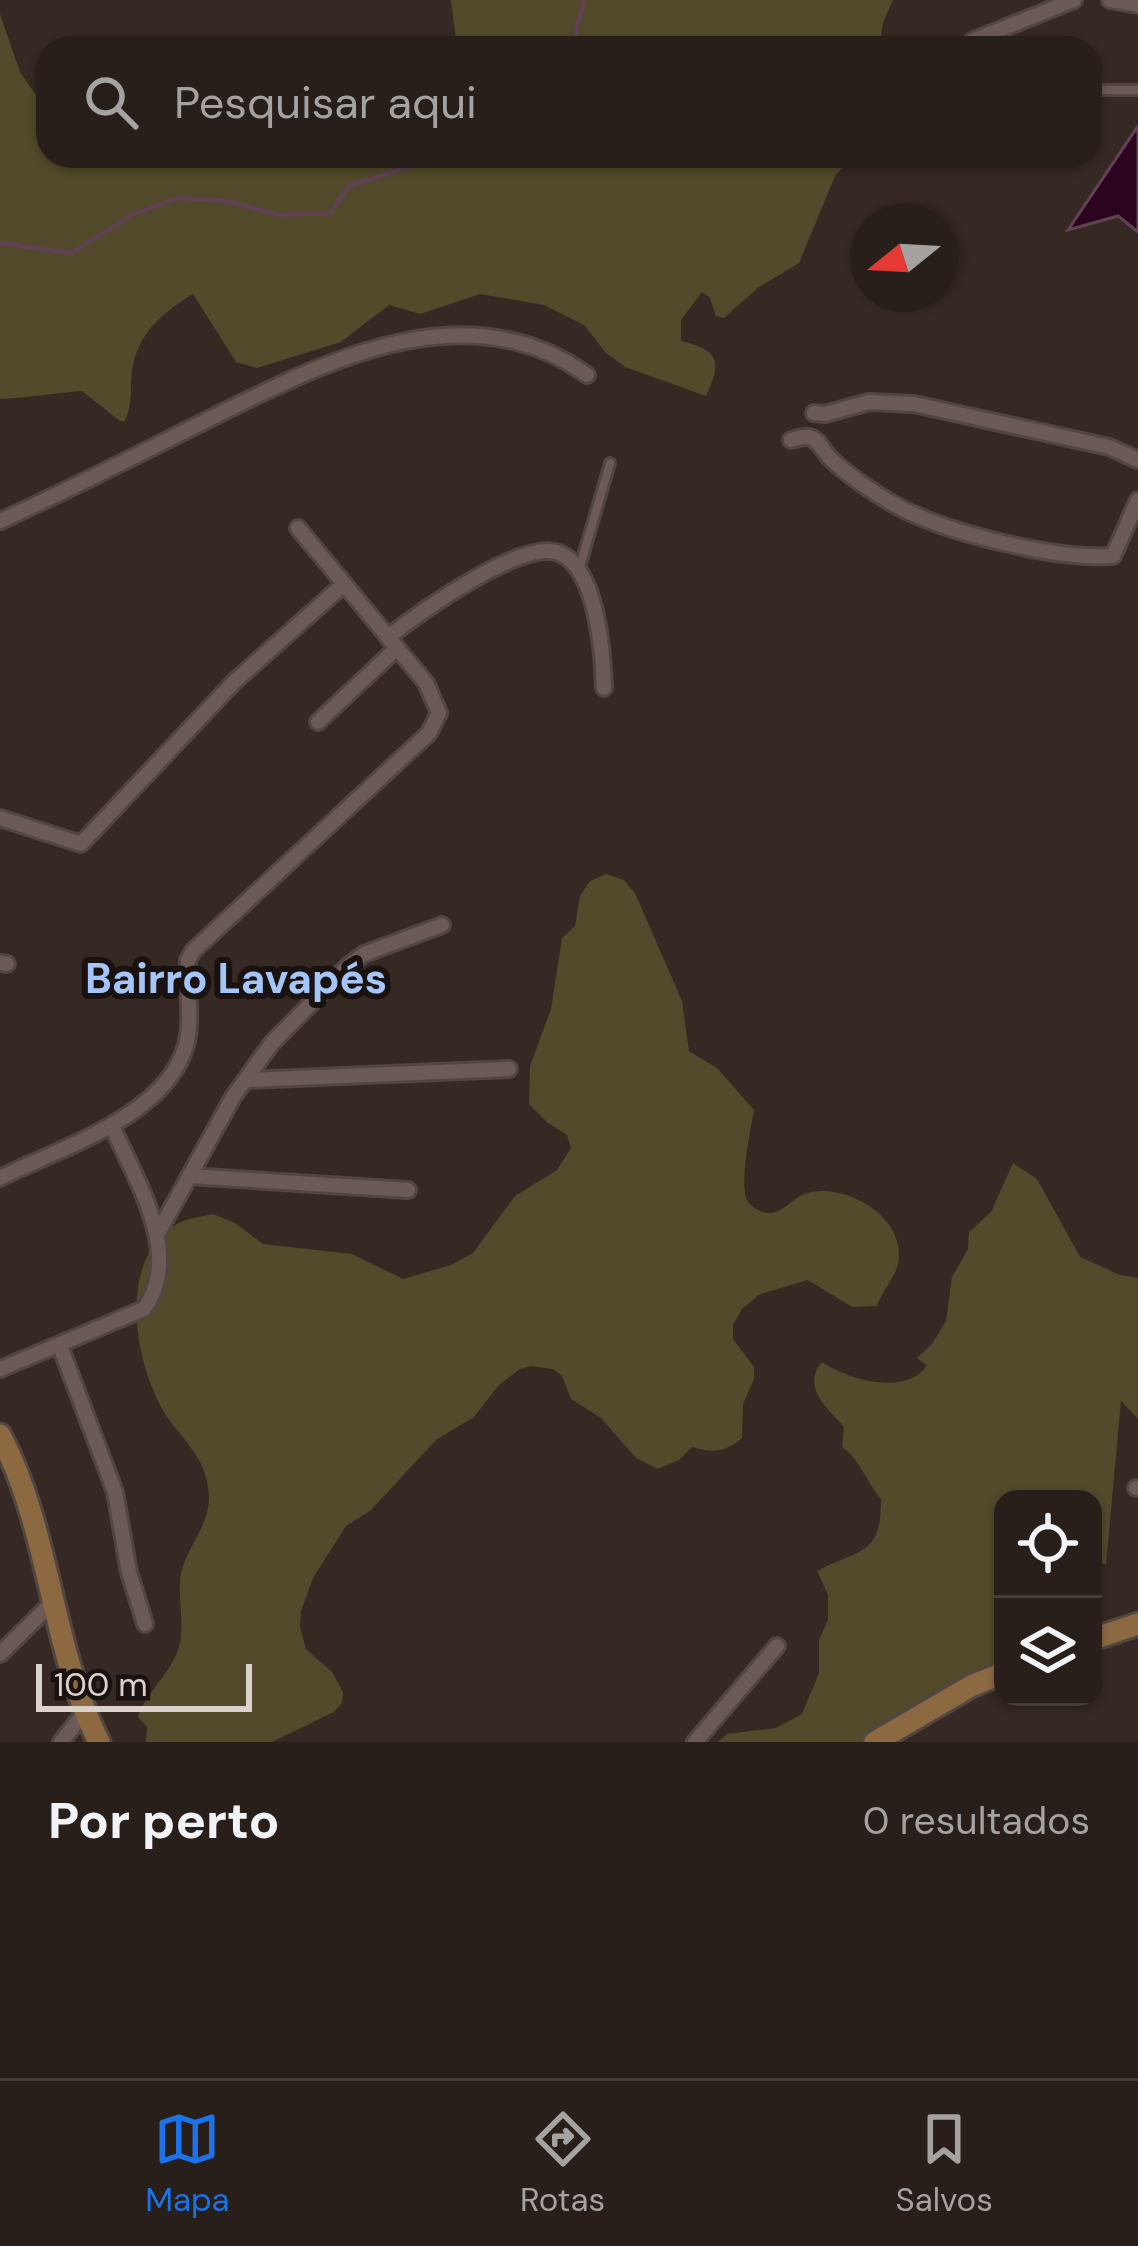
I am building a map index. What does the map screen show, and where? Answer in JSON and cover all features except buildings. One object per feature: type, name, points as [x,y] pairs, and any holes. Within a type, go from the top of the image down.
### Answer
[{"type":"main road","points":[[0,1435],[36,1525],[52,1604],[84,1713],[99,1742]]},
{"type":"main road","points":[[1102,1636],[1138,1624]]},
{"type":"main road","points":[[875,1742],[909,1732],[994,1679]]},
{"type":"street","points":[[984,36],[1074,0]]},
{"type":"street","points":[[1110,0],[1138,5]]},
{"type":"street","points":[[0,521],[316,367],[380,345],[441,337],[506,339],[557,354],[586,375]]},
{"type":"street","points":[[814,413],[869,401],[914,404],[1109,447],[1138,460]]},
{"type":"street","points":[[791,440],[807,436],[818,441],[829,458],[894,504],[942,527],[1050,551],[1092,558],[1113,556],[1138,500]]},
{"type":"street","points":[[0,1178],[112,1126],[160,1089],[186,1046],[187,981],[193,951],[402,759],[436,722],[439,706],[435,696],[298,528]]},
{"type":"street","points":[[318,722],[429,608],[529,554],[552,550],[564,554],[579,570],[602,641],[604,688]]},
{"type":"street","points":[[0,818],[81,844],[223,694],[344,584]]},
{"type":"street","points":[[158,1233],[272,1043],[364,954],[442,925]]},
{"type":"street","points":[[246,1080],[509,1070]]},
{"type":"street","points":[[0,1369],[144,1309],[151,1299],[158,1233],[112,1126]]},
{"type":"street","points":[[189,1176],[408,1190]]},
{"type":"street","points":[[60,1346],[115,1492],[129,1572],[145,1624]]},
{"type":"street","points":[[0,1654],[52,1604]]},
{"type":"street","points":[[695,1742],[777,1646]]},
{"type":"street","points":[[61,1742],[84,1713]]},
{"type":"lane","points":[[1102,90],[1138,90]]},
{"type":"lane","points":[[579,570],[610,463]]},
{"type":"shaded area","points":[[451,0],[893,0],[881,36],[456,36]]},
{"type":"shaded area","points":[[0,14],[20,72],[36,95],[36,168],[842,168],[799,263],[759,287],[724,318],[716,316],[710,298],[702,292],[681,320],[681,341],[703,348],[714,358],[706,396],[625,367],[606,353],[584,325],[544,305],[480,294],[420,314],[389,305],[341,342],[257,368],[236,362],[193,294],[164,315],[141,342],[125,421],[82,391],[0,399]]},
{"type":"shaded area","points":[[1138,126],[1138,232],[1118,216],[1068,230]]},
{"type":"shaded area","points":[[606,874],[624,880],[635,893],[682,1001],[689,1051],[717,1068],[754,1110],[745,1171],[748,1202],[772,1213],[804,1194],[819,1191],[853,1197],[883,1217],[893,1231],[898,1247],[894,1274],[877,1306],[852,1307],[808,1280],[760,1294],[742,1309],[733,1325],[733,1339],[754,1367],[743,1404],[742,1438],[718,1450],[692,1447],[679,1460],[658,1469],[636,1458],[601,1418],[571,1399],[562,1376],[553,1369],[520,1369],[499,1385],[474,1417],[436,1440],[371,1510],[346,1526],[313,1578],[300,1627],[306,1649],[332,1672],[343,1692],[342,1703],[334,1712],[272,1742],[146,1742],[147,1727],[138,1717],[179,1645],[181,1573],[206,1516],[209,1496],[202,1467],[158,1401],[142,1356],[136,1306],[146,1259],[177,1224],[213,1214],[235,1223],[263,1244],[352,1254],[403,1279],[473,1253],[515,1196],[557,1170],[571,1148],[567,1135],[529,1104],[530,1066],[551,1009],[562,938],[575,926],[580,896],[590,881]]},
{"type":"shaded area","points":[[1013,1163],[1037,1179],[1080,1257],[1138,1278],[1138,1419],[1121,1401],[1106,1565],[1102,1563],[1102,1490],[994,1490],[994,1675],[903,1716],[860,1742],[718,1742],[727,1734],[776,1728],[802,1714],[819,1673],[819,1640],[828,1620],[828,1595],[817,1571],[866,1548],[877,1531],[881,1499],[842,1447],[844,1427],[815,1389],[816,1371],[822,1362],[876,1382],[918,1375],[927,1365],[917,1358],[946,1321],[952,1277],[968,1249],[969,1232],[991,1212]]},
{"type":"waterway","points":[[575,36],[584,0]]},
{"type":"waterway","points":[[0,243],[71,253],[134,214],[178,198],[227,201],[279,215],[330,213],[349,186],[405,168]]},
{"type":"district","name":"Bairro Lavapés","points":[[236,978]]}]
